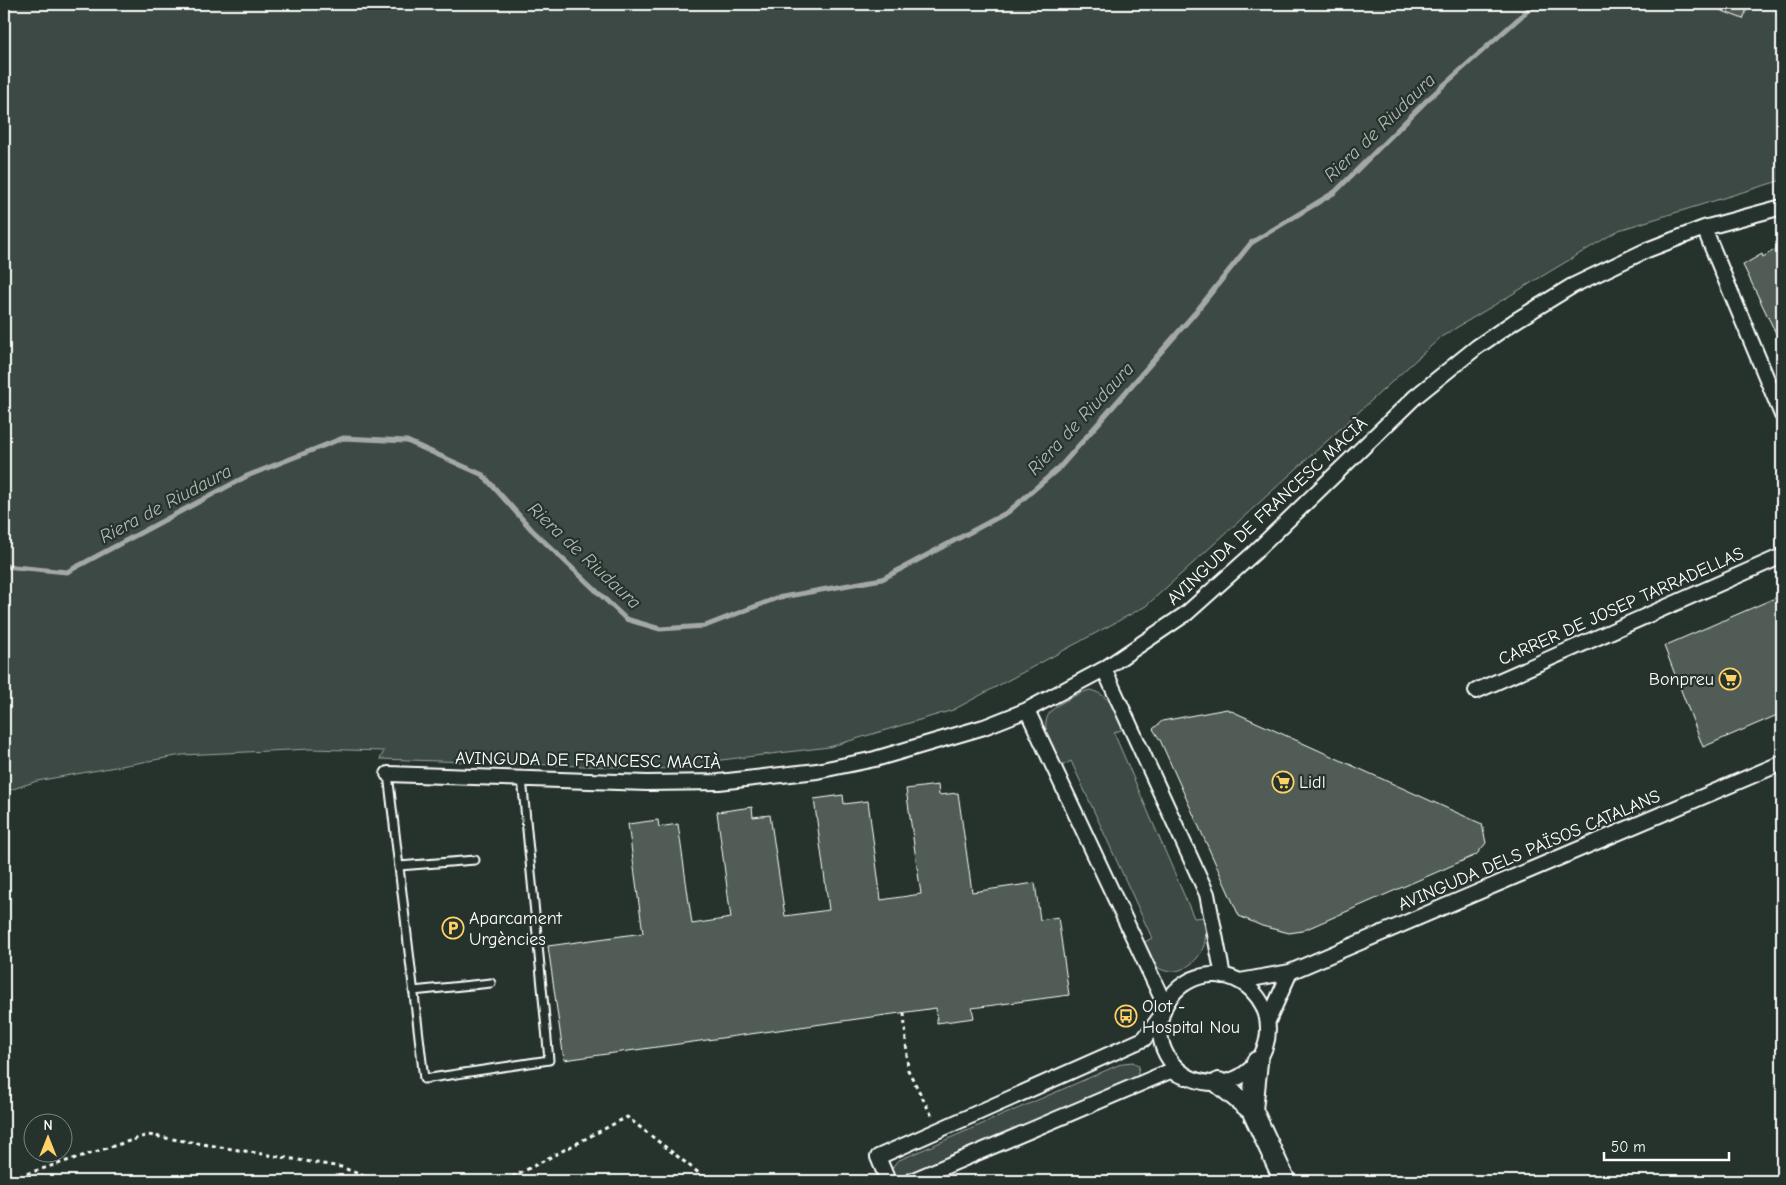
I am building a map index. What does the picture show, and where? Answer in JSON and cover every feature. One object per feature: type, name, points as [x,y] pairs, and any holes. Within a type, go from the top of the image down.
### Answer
[{"type":"street","name":"AVINGUDA DE FRANCESC MACIÀ","points":[[388,774],[647,783],[719,782],[817,771],[875,760],[984,727],[1027,710],[1104,669],[1187,612],[1254,553],[1416,397],[1477,347],[1515,321],[1572,286],[1647,250],[1704,228],[1782,207]]},
{"type":"street","points":[[1704,228],[1782,415]]},
{"type":"street","name":"CARRER DE JOSEP TARRADELLAS","points":[[1476,691],[1782,556]]},
{"type":"street","points":[[1104,669],[1208,894],[1223,976]]},
{"type":"street","points":[[1027,710],[1163,1011],[1160,1031],[1162,1046],[1169,1060],[1178,1071],[1191,1079]]},
{"type":"street","name":"AVINGUDA DELS PAÏSOS CATALANS","points":[[1240,982],[1290,972],[1782,763]]},
{"type":"street","points":[[1268,1021],[1290,972]]},
{"type":"street","points":[[888,1181],[878,1157],[1144,1039],[1172,995],[1180,987],[1193,979],[1208,975],[1223,976],[1240,982],[1253,992],[1262,1005],[1268,1021],[1268,1035],[1258,1062],[1252,1110]]},
{"type":"street","points":[[912,1181],[1170,1072],[1191,1079],[1219,1083],[1240,1077],[1258,1062]]},
{"type":"street","points":[[1219,1083],[1252,1110],[1285,1181]]},
{"type":"lane","points":[[388,774],[424,1079],[549,1060],[522,778]]},
{"type":"lane","points":[[399,866],[475,860]]},
{"type":"lane","points":[[413,992],[491,983]]},
{"type":"path","points":[[904,1013],[908,1070],[939,1130]]},
{"type":"path","points":[[505,1181],[627,1117],[709,1181]]},
{"type":"path","points":[[4,1181],[148,1135],[341,1167],[376,1181]]},
{"type":"shaded area","points":[[4,4],[1782,4],[1782,180],[1619,230],[1441,337],[1146,606],[953,710],[829,747],[713,761],[708,767],[672,769],[380,759],[384,751],[311,749],[182,755],[37,781],[4,792]]},
{"type":"shaded area","points":[[1090,690],[1097,692],[1108,700],[1115,710],[1123,729],[1114,733],[1194,918],[1205,917],[1206,933],[1203,948],[1195,960],[1183,969],[1176,971],[1162,970],[1150,958],[1143,943],[1152,938],[1071,761],[1062,766],[1046,730],[1048,715],[1055,708],[1065,701]]},
{"type":"shaded area","points":[[1133,1062],[1139,1066],[1137,1078],[906,1178],[896,1176],[892,1168],[897,1161],[1123,1063]]},
{"type":"building","points":[[1707,4],[1749,4],[1743,19]]},
{"type":"building","points":[[1782,245],[1782,346],[1743,265],[1762,254],[1763,257]]},
{"type":"building","name":"Bonpreu","points":[[1782,595],[1782,713],[1703,747],[1664,646]]},
{"type":"building","name":"Lidl","points":[[1227,709],[1482,824],[1486,843],[1476,855],[1302,931],[1289,933],[1262,926],[1239,916],[1160,740],[1153,729],[1162,721]]},
{"type":"building","points":[[938,785],[939,795],[958,793],[972,892],[1035,883],[1040,920],[1058,917],[1069,995],[972,1008],[974,1018],[937,1023],[936,1008],[564,1060],[548,946],[643,933],[628,824],[658,820],[659,827],[678,824],[692,924],[731,918],[717,812],[752,807],[753,817],[770,815],[785,916],[829,910],[814,799],[843,795],[844,804],[868,801],[881,900],[921,894],[906,789]]},
{"type":"waterway","name":"Riera de Riudaura","points":[[4,566],[67,572],[247,476],[343,438],[407,441],[483,475],[532,530],[626,619],[660,629],[705,626],[777,598],[882,579],[1008,512],[1060,467],[1195,313],[1251,243],[1335,192],[1427,100],[1535,4]]},
{"type":"place","name":"Bonpreu","points":[[1730,679]]},
{"type":"place","name":"Lidl","points":[[1283,782]]},
{"type":"place","name":"Aparcament Urgències","points":[[453,928]]},
{"type":"place","name":"Olot - Hospital Nou","points":[[1126,1016]]}]
